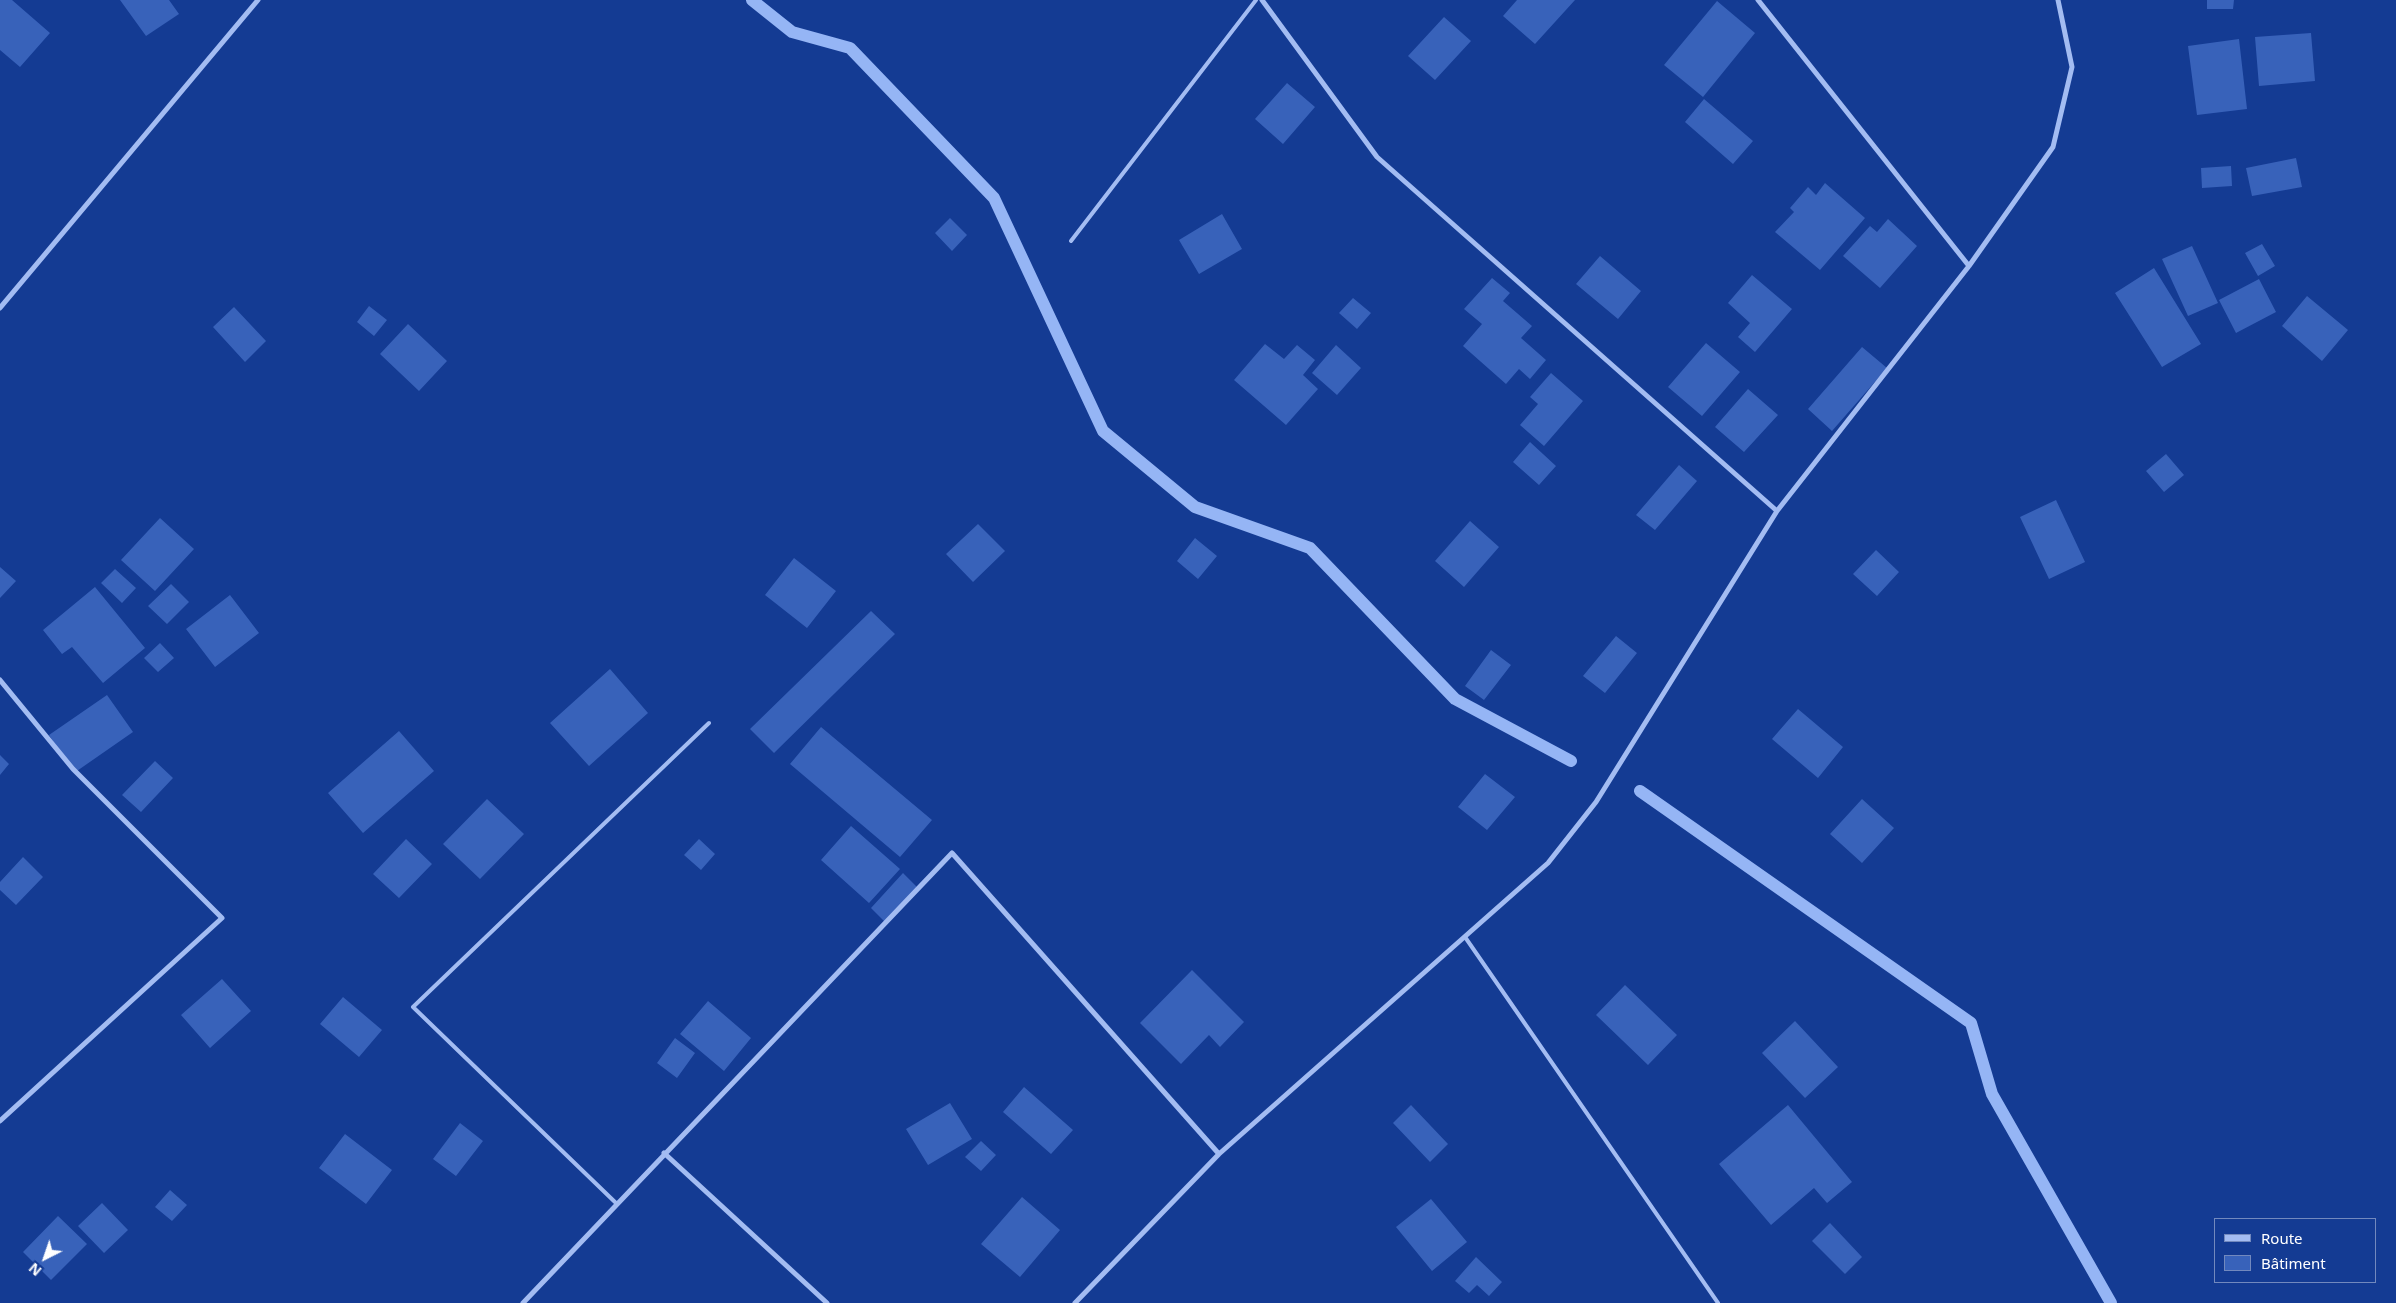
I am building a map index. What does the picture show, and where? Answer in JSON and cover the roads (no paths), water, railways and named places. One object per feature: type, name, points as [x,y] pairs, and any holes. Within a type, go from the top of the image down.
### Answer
[{"type":"street","points":[[0,308],[258,0]]},
{"type":"street","points":[[1262,0],[1377,157],[1777,511]]},
{"type":"street","points":[[1758,0],[1970,266]]},
{"type":"street","points":[[1075,1303],[1220,1154],[1548,863],[1596,802],[1777,511],[1970,266],[2053,148],[2072,67],[2058,0]]},
{"type":"street","points":[[0,680],[73,769],[222,918],[0,1121]]},
{"type":"street","points":[[524,1303],[952,853],[1220,1154]]},
{"type":"street","points":[[664,1154],[827,1303]]},
{"type":"lane","points":[[1071,241],[1256,0]]},
{"type":"lane","points":[[617,1204],[413,1007],[709,723]]},
{"type":"lane","points":[[1465,937],[1718,1303]]},
{"type":"waterway","points":[[752,0],[792,32],[850,48],[994,198],[1103,431],[1195,507],[1310,548],[1455,699],[1571,761]]},
{"type":"waterway","points":[[1640,791],[1971,1023],[1992,1094],[2111,1303]]}]
